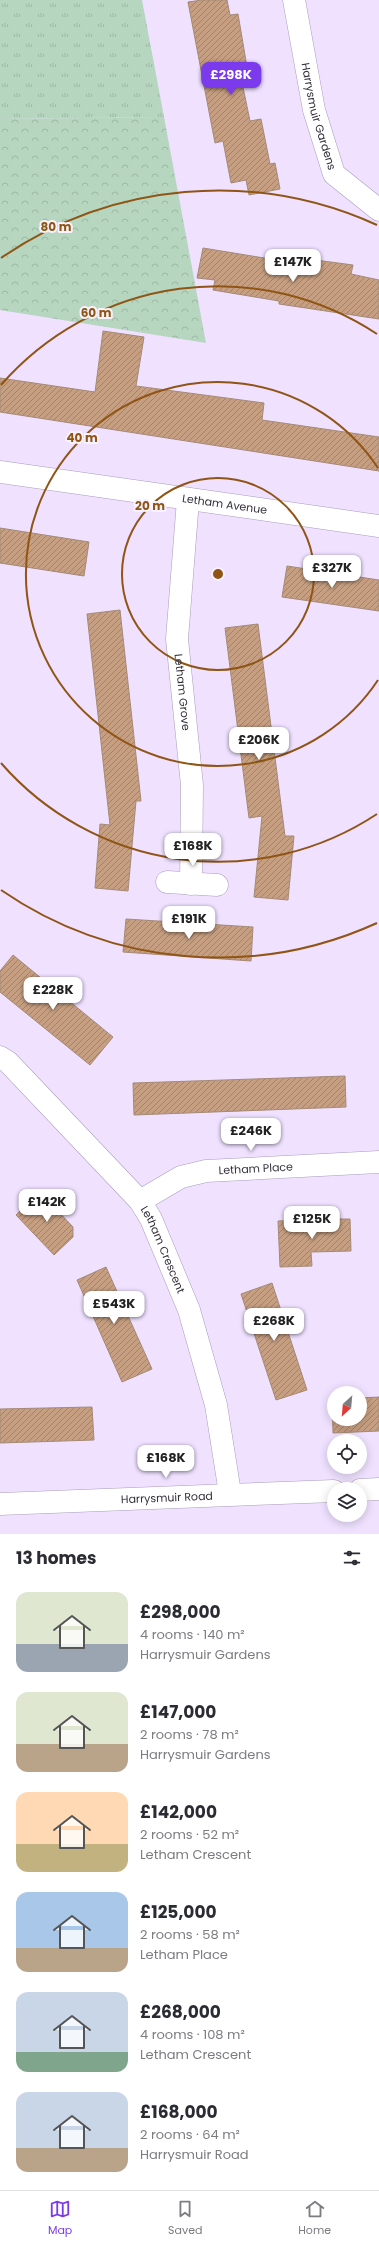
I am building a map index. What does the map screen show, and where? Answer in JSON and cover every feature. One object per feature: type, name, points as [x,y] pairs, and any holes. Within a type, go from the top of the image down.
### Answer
[{"type":"street","name":"Harrysmuir Gardens","points":[[294,0],[314,110],[334,174],[379,210]]},
{"type":"street","name":"Letham Avenue","points":[[0,472],[188,500],[379,526]]},
{"type":"street","name":"Letham Grove","points":[[188,500],[176,639],[192,785],[191,884]]},
{"type":"street","points":[[167,882],[217,885]]},
{"type":"street","name":"Letham Crescent","points":[[0,1057],[8,1062],[140,1200],[151,1219],[189,1310],[216,1405],[230,1493]]},
{"type":"street","name":"Letham Place","points":[[140,1200],[181,1177],[206,1171],[379,1162]]},
{"type":"street","points":[[367,1490],[379,1489]]},
{"type":"street","name":"Harrysmuir Road","points":[[0,1504],[230,1493],[327,1491]]},
{"type":"green space","points":[[0,0],[142,0],[164,117],[0,119]]},
{"type":"green space","points":[[164,117],[206,343],[0,310],[0,119]]},
{"type":"building","points":[[202,0],[227,0],[230,15],[238,14],[247,67],[239,68],[250,121],[261,119],[270,164],[275,163],[280,189],[249,195],[246,180],[231,183],[223,141],[215,143],[188,2]]},
{"type":"building","points":[[203,248],[307,265],[308,259],[353,265],[351,274],[379,280],[379,319],[279,304],[279,301],[213,290],[215,280],[197,278]]},
{"type":"building","points":[[103,331],[144,337],[136,386],[264,403],[262,420],[379,437],[379,471],[0,412],[0,378],[95,392]]},
{"type":"building","points":[[0,528],[89,542],[84,576],[0,563]]},
{"type":"building","points":[[287,566],[379,580],[379,611],[282,597]]},
{"type":"building","points":[[120,610],[141,801],[136,801],[128,891],[95,888],[100,824],[110,825],[87,614]]},
{"type":"building","points":[[258,624],[285,836],[294,836],[288,900],[254,897],[262,816],[249,818],[225,628]]},
{"type":"building","points":[[126,919],[253,927],[251,961],[123,952]]},
{"type":"building","points":[[13,955],[113,1037],[90,1065],[0,992],[0,971]]},
{"type":"building","points":[[345,1076],[346,1107],[134,1115],[133,1083]]},
{"type":"building","points":[[40,1192],[73,1227],[73,1237],[54,1255],[16,1215]]},
{"type":"building","points":[[350,1219],[351,1251],[311,1252],[312,1266],[280,1267],[278,1221]]},
{"type":"building","points":[[106,1267],[152,1369],[122,1382],[77,1280]]},
{"type":"building","points":[[272,1283],[307,1390],[276,1400],[241,1294]]},
{"type":"building","points":[[379,1397],[379,1431],[333,1433],[333,1426],[367,1426],[367,1398]]},
{"type":"building","points":[[92,1407],[94,1440],[0,1443],[0,1409]]}]
